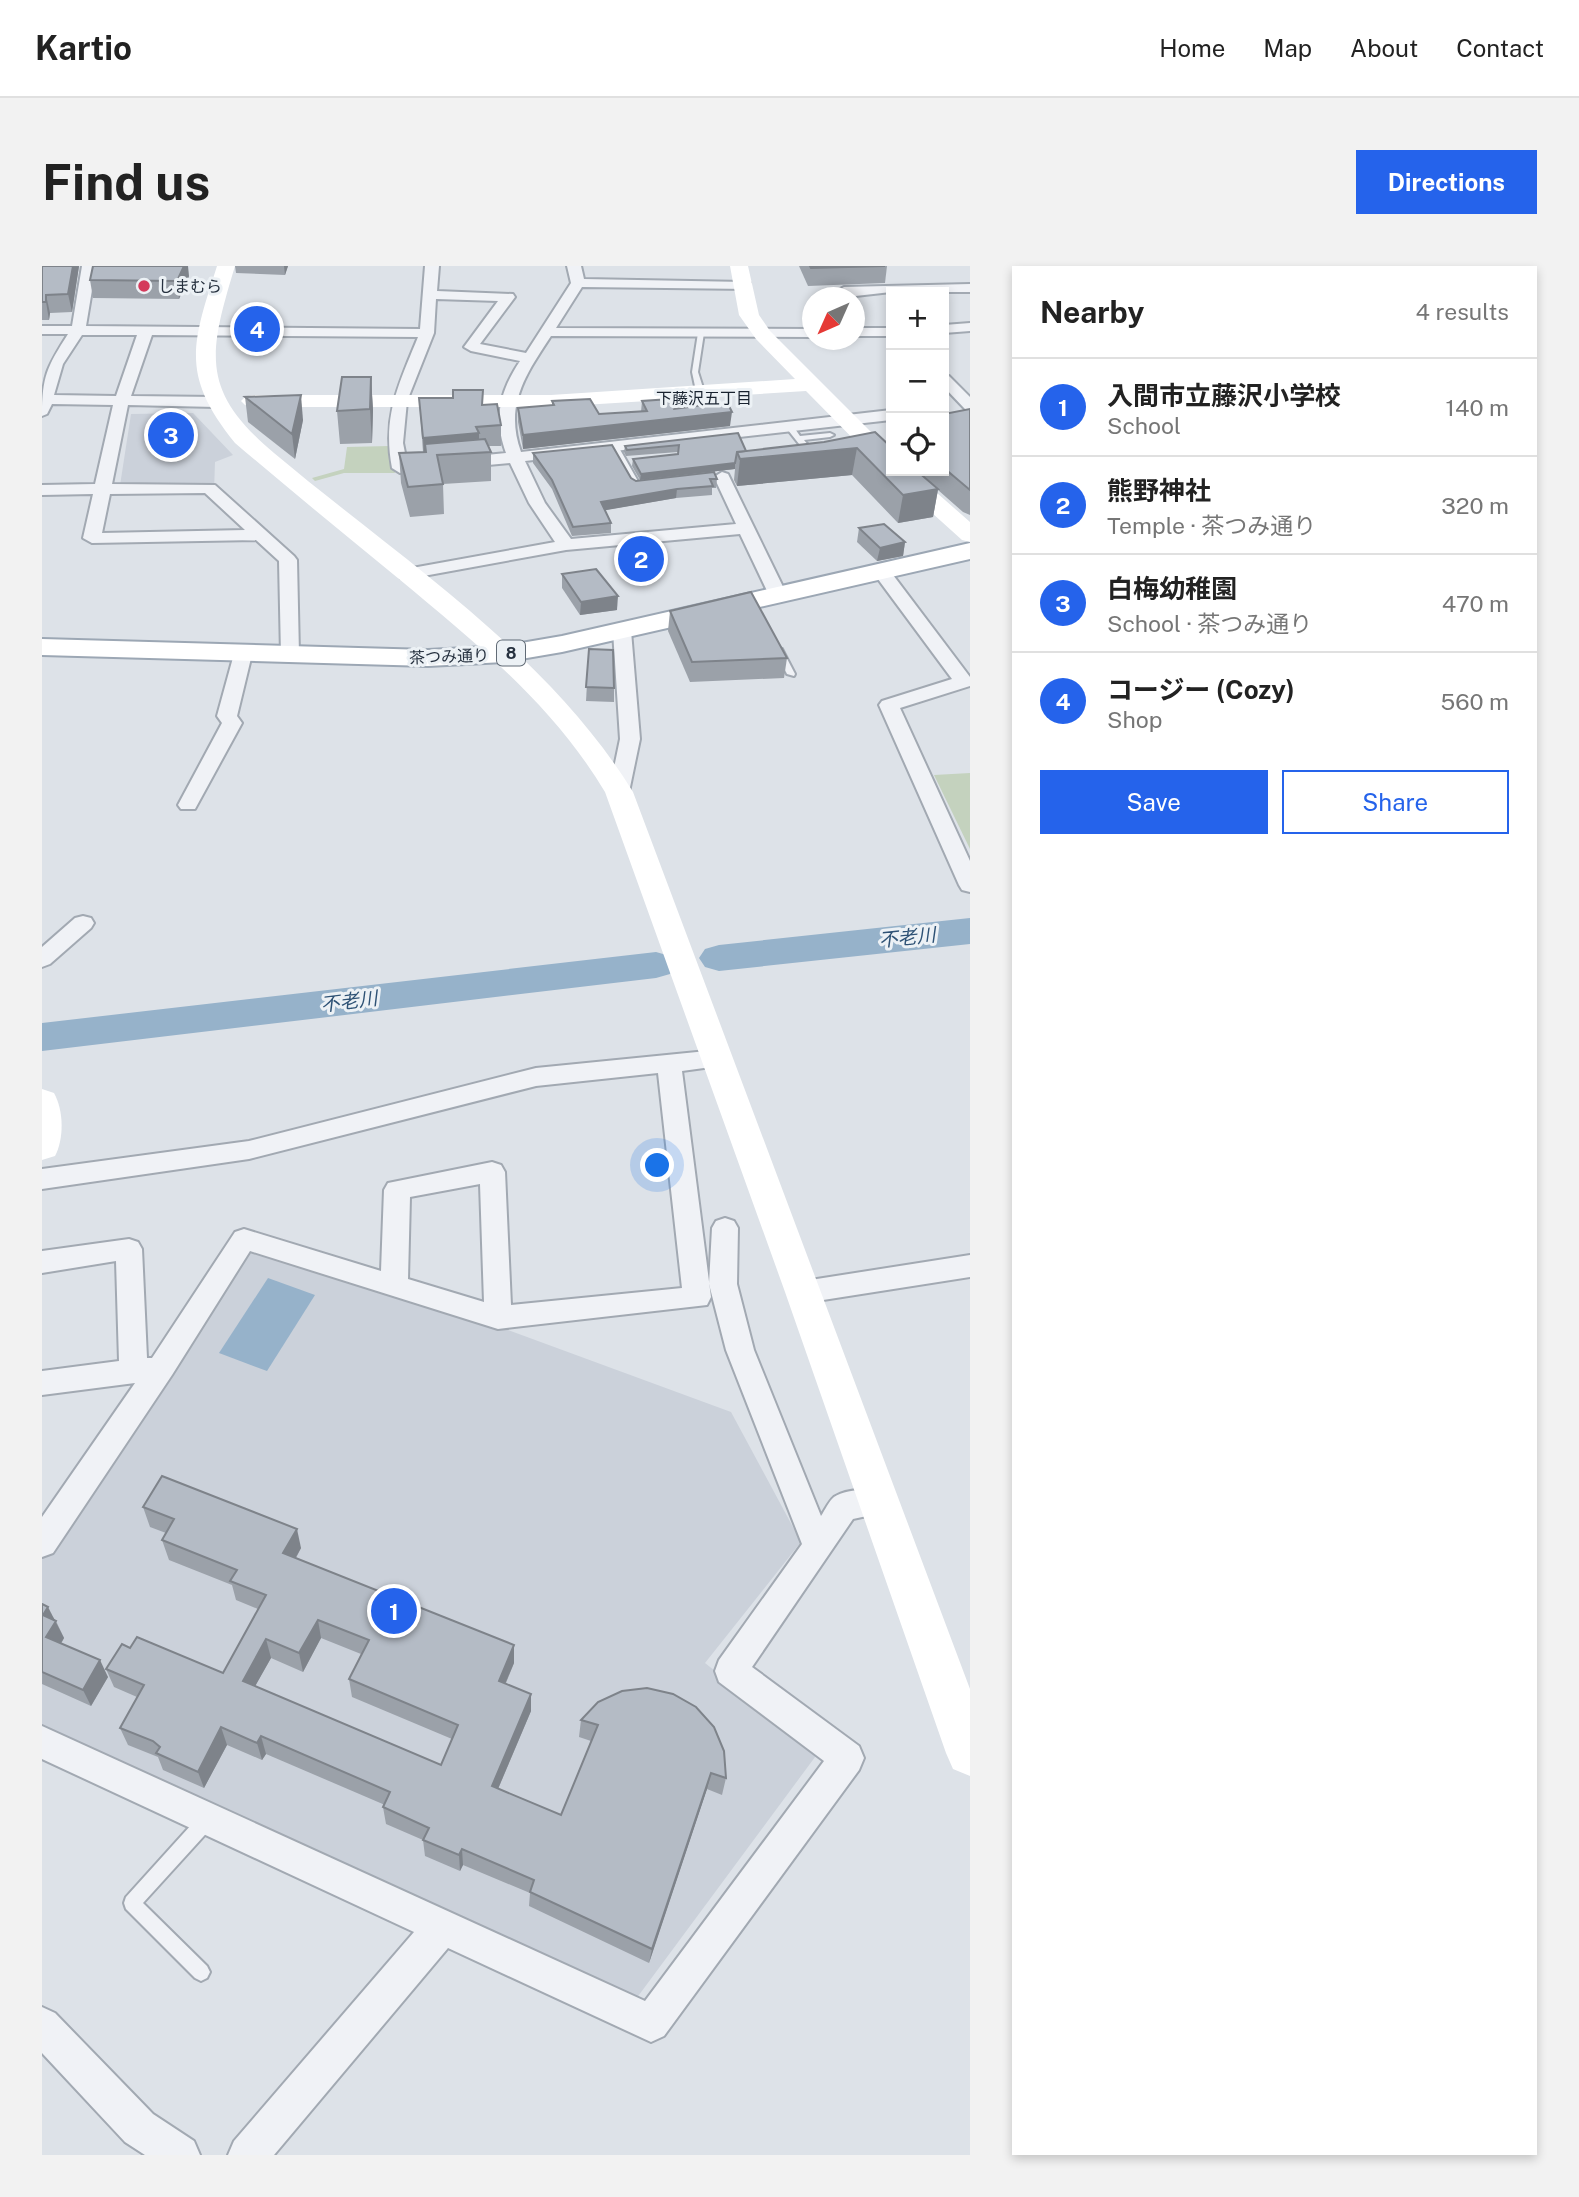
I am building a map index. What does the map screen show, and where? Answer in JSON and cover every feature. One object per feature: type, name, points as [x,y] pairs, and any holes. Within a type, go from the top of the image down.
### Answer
[{"type":"main road","name":"茶つみ通り","points":[[42,647],[428,658],[504,654],[754,606],[777,593],[970,551]]},
{"type":"street","points":[[89,266],[78,330],[49,364],[44,403],[122,399],[216,402],[507,401],[813,384]]},
{"type":"street","points":[[226,266],[207,333],[205,369],[216,402],[243,438],[504,654],[572,722],[603,762],[619,792],[804,1292],[970,1753]]},
{"type":"street","points":[[432,266],[427,333],[399,401],[395,443],[400,468],[516,459],[619,455],[793,431],[846,419],[886,415]]},
{"type":"street","points":[[566,545],[537,503],[516,459],[509,440],[507,401],[530,358],[578,283],[574,266]]},
{"type":"street","points":[[578,283],[742,276],[750,315],[763,335],[813,384],[880,458]]},
{"type":"street","points":[[865,290],[918,286],[970,288]]},
{"type":"street","points":[[431,295],[508,297],[471,347],[530,358]]},
{"type":"street","points":[[949,329],[970,327]]},
{"type":"street","points":[[42,330],[427,333]]},
{"type":"street","points":[[146,331],[122,399],[92,538],[261,535]]},
{"type":"street","points":[[548,332],[802,333]]},
{"type":"street","points":[[865,332],[886,332]]},
{"type":"street","points":[[949,385],[966,407]]},
{"type":"street","points":[[905,476],[970,535]]},
{"type":"street","points":[[722,477],[777,593]]},
{"type":"street","points":[[42,490],[209,488],[288,560],[290,655]]},
{"type":"street","points":[[407,573],[566,545],[746,528]]},
{"type":"street","points":[[881,571],[964,682],[889,705],[970,885]]},
{"type":"street","points":[[619,792],[630,739],[622,631]]},
{"type":"street","points":[[188,805],[232,723],[227,716],[243,654]]},
{"type":"street","points":[[42,959],[83,923]]},
{"type":"street","points":[[42,1180],[249,1150],[536,1077],[717,1059]]},
{"type":"street","points":[[42,1543],[148,1369],[244,1239],[498,1318],[697,1297],[669,1062]]},
{"type":"street","points":[[42,1102],[42,1147]]},
{"type":"street","points":[[394,1286],[397,1191],[492,1172],[498,1318]]},
{"type":"street","points":[[725,1228],[723,1284],[740,1350],[818,1546]]},
{"type":"street","points":[[42,1262],[129,1248],[148,1369]]},
{"type":"street","points":[[804,1292],[970,1266]]},
{"type":"street","points":[[42,1383],[148,1369]]},
{"type":"street","points":[[42,1742],[210,1817],[651,2023],[847,1758],[731,1671],[844,1507],[879,1502]]},
{"type":"street","points":[[248,2155],[443,1926]]},
{"type":"street","points":[[42,2026],[139,2129],[180,2155]]},
{"type":"lane","points":[[699,391],[695,372],[701,333]]},
{"type":"lane","points":[[793,431],[830,435]]},
{"type":"lane","points":[[793,431],[820,465],[808,467]]},
{"type":"lane","points":[[619,455],[636,460]]},
{"type":"lane","points":[[619,455],[637,486],[649,485]]},
{"type":"lane","points":[[771,635],[791,674]]},
{"type":"lane","points":[[201,1972],[132,1903],[210,1817]]},
{"type":"shaded area","points":[[193,413],[233,455],[215,462],[214,491],[119,492],[131,414]]},
{"type":"shaded area","points":[[252,1251],[500,1327],[731,1412],[801,1542],[705,1663],[818,1753],[636,1999],[42,1725],[42,1558]]},
{"type":"green space","points":[[389,446],[395,473],[344,473],[315,481],[312,478],[344,469],[347,447]]},
{"type":"green space","points":[[970,773],[970,849],[934,775]]},
{"type":"water","points":[[268,1278],[315,1295],[267,1371],[219,1353]]},
{"type":"building","points":[[42,266],[73,266],[68,294],[46,295],[46,302],[42,302]]},
{"type":"building","points":[[93,266],[184,266],[177,281],[90,280]]},
{"type":"building","points":[[810,266],[885,266],[811,268]]},
{"type":"building","points":[[342,377],[371,377],[370,409],[337,411]]},
{"type":"building","points":[[453,390],[483,390],[482,405],[497,404],[501,425],[476,427],[479,433],[423,438],[419,398],[453,398]]},
{"type":"building","points":[[301,395],[292,434],[245,397]]},
{"type":"building","points":[[590,399],[599,414],[647,411],[642,401],[670,399],[674,409],[727,402],[732,412],[523,435],[518,408],[554,405],[552,401]]},
{"type":"building","points":[[970,409],[970,490],[949,472],[949,413]]},
{"type":"building","points":[[875,432],[886,442],[886,476],[923,476],[938,489],[903,495],[857,448],[740,459],[737,452],[824,442]]},
{"type":"building","points":[[738,433],[746,451],[737,452],[735,463],[641,474],[633,459],[678,454],[679,445],[627,450],[625,446]]},
{"type":"building","points":[[485,439],[491,452],[437,455],[443,484],[408,487],[399,453],[426,452],[425,444]]},
{"type":"building","points":[[612,445],[631,478],[636,481],[714,472],[717,479],[710,479],[713,486],[677,489],[601,502],[611,523],[573,527],[552,480],[533,453]]},
{"type":"building","points":[[884,524],[905,542],[880,548],[859,528]]},
{"type":"building","points":[[596,569],[618,596],[581,602],[562,574]]},
{"type":"building","points":[[751,592],[787,658],[692,662],[670,611]]},
{"type":"building","points":[[589,649],[613,650],[614,688],[586,687]]},
{"type":"building","points":[[162,1476],[297,1529],[283,1553],[514,1645],[499,1681],[531,1694],[492,1786],[561,1815],[598,1725],[581,1720],[598,1702],[622,1691],[647,1688],[673,1694],[696,1707],[714,1727],[724,1751],[726,1778],[711,1773],[652,1949],[530,1892],[534,1880],[462,1849],[459,1855],[423,1840],[429,1828],[383,1807],[390,1792],[261,1736],[257,1743],[221,1727],[198,1772],[156,1753],[160,1747],[153,1741],[120,1728],[144,1685],[106,1669],[122,1644],[130,1648],[137,1637],[223,1673],[266,1595],[230,1581],[237,1570],[162,1540],[174,1519],[143,1507]],"holes":[[[318,1620],[369,1640],[349,1679],[458,1725],[441,1765],[243,1681],[266,1639],[299,1653]]]},
{"type":"building","points":[[42,1604],[48,1607],[43,1615],[56,1621],[46,1637],[100,1660],[83,1690],[42,1672]]},
{"type":"waterway","name":"不老川","points":[[719,958],[970,931]]},
{"type":"waterway","name":"不老川","points":[[42,1037],[656,965]]},
{"type":"place","name":"しまむら","points":[[144,286]]},
{"type":"place","name":"コージー (Cozy)","points":[[257,329]]},
{"type":"place","name":"白梅幼稚園","points":[[171,435]]},
{"type":"place","name":"熊野神社","points":[[641,559]]},
{"type":"place","name":"入間市立藤沢小学校","points":[[394,1611]]},
{"type":"district","name":"下藤沢五丁目","points":[[704,398]]}]
